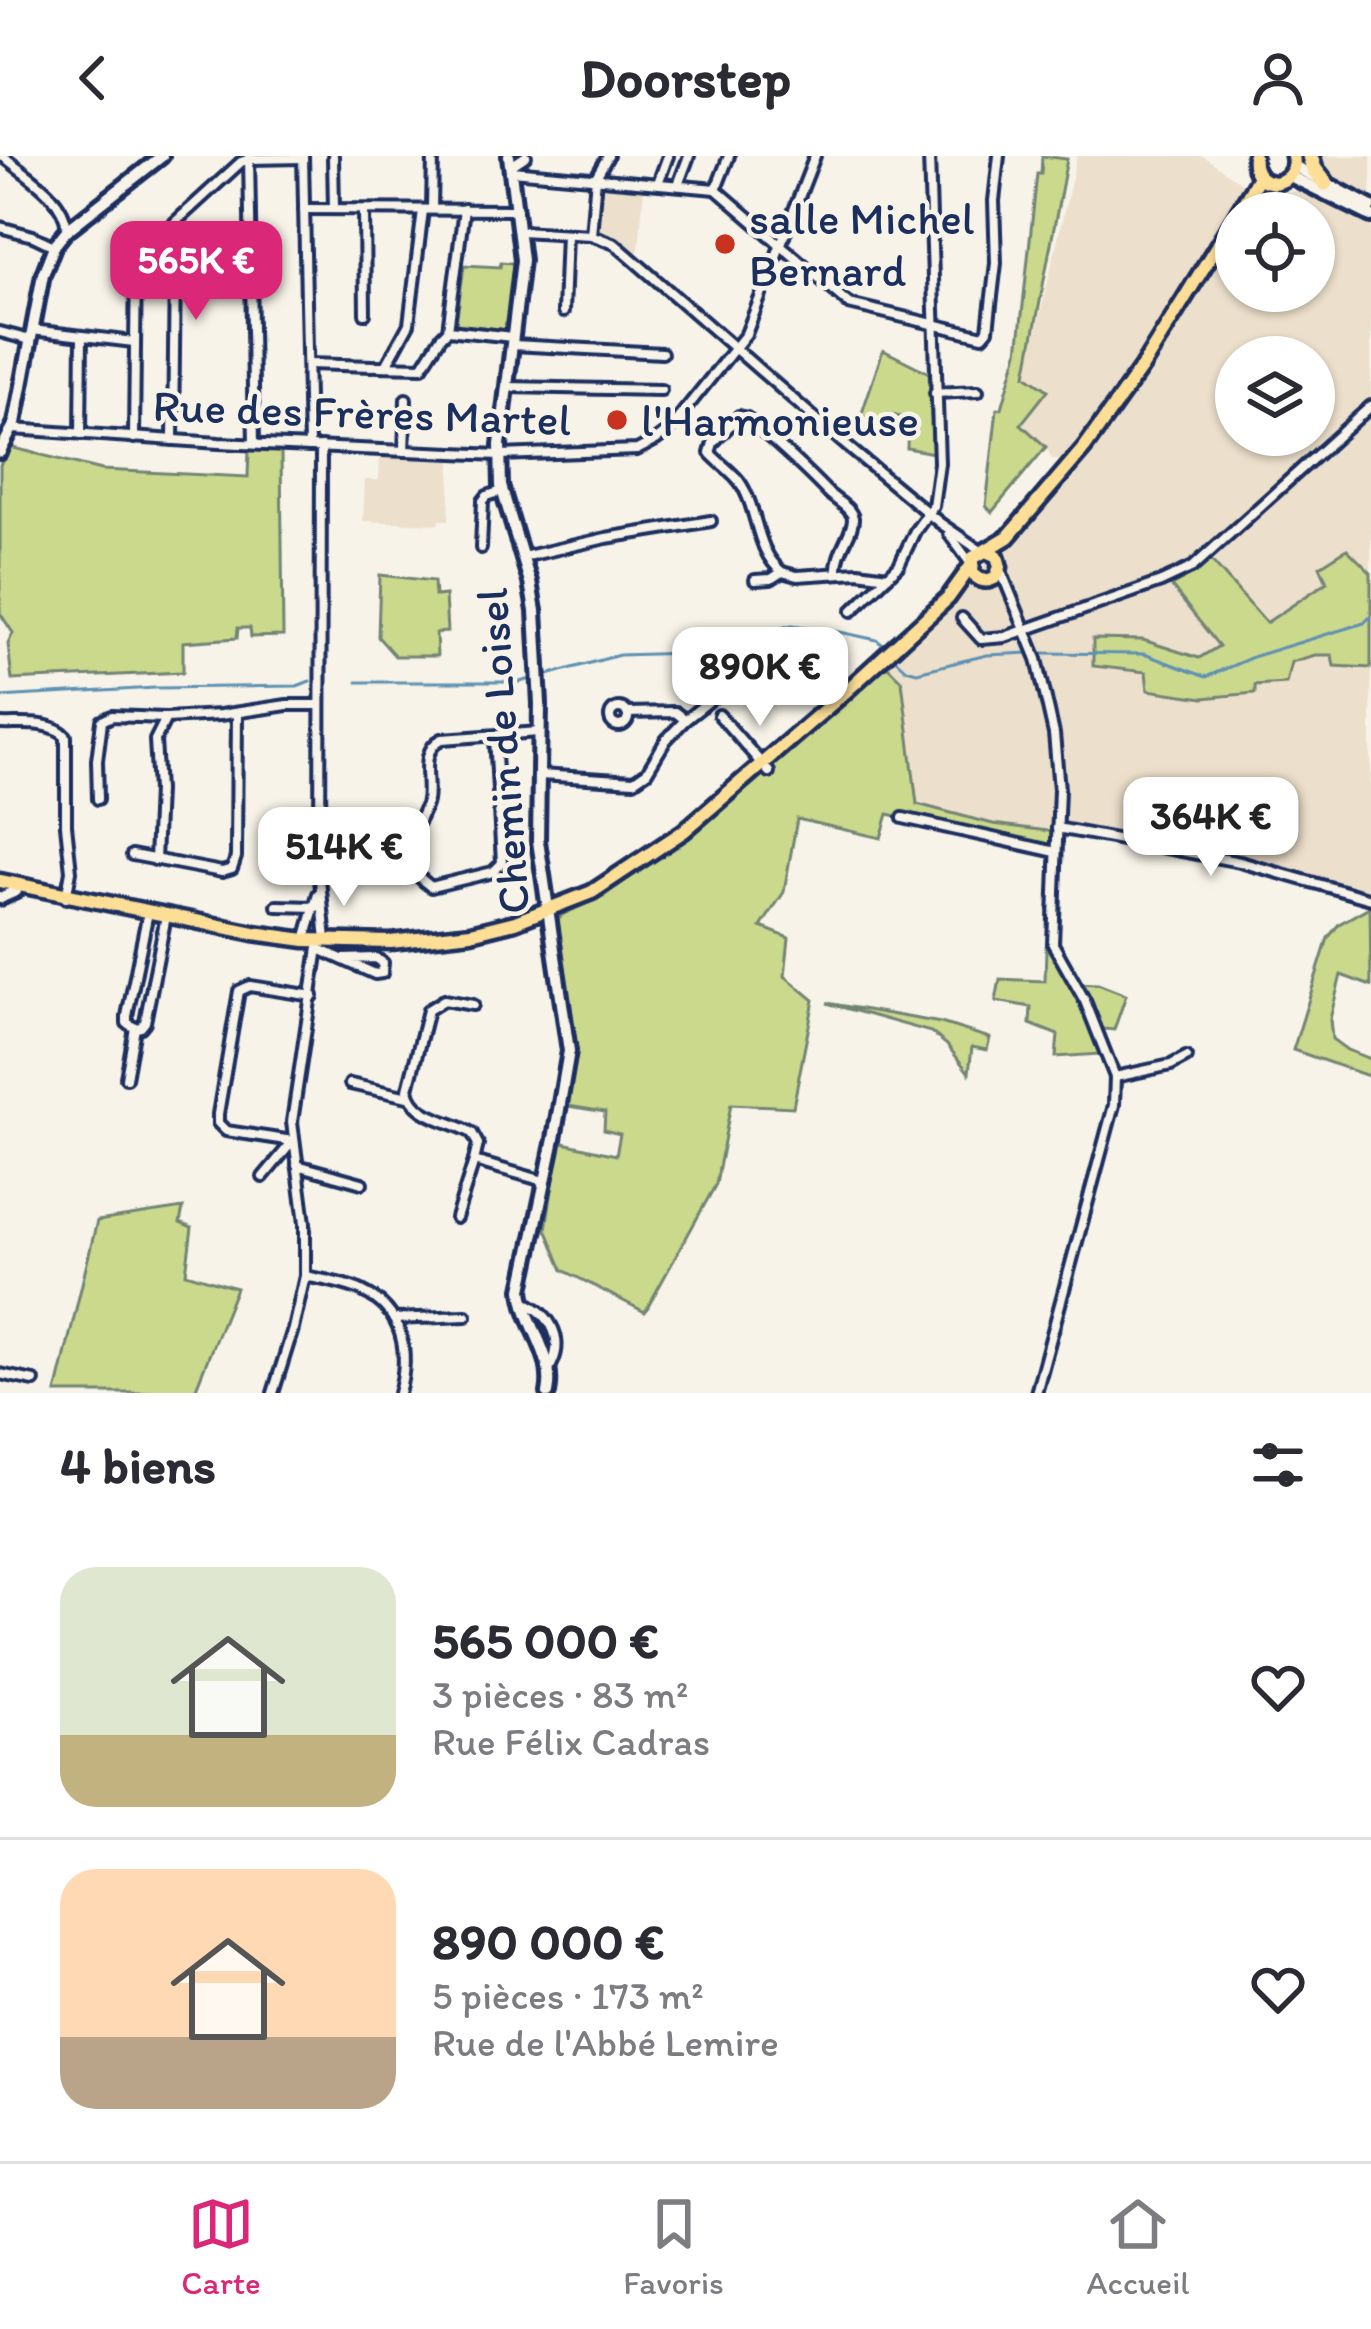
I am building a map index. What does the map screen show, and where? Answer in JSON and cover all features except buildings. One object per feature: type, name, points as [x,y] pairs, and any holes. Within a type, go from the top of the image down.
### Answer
[{"type":"highway","points":[[1310,156],[1325,184]]},
{"type":"main road","points":[[1253,156],[1263,179],[1280,182],[1292,166]]},
{"type":"main road","points":[[1254,192],[1263,179]]},
{"type":"main road","points":[[0,885],[87,899],[165,922],[317,943],[435,937],[547,907],[596,883],[764,765],[840,688],[948,598],[974,556],[1010,535],[1084,447],[1142,367],[1215,252]]},
{"type":"main road","points":[[948,598],[996,577],[1007,546],[1090,451],[1215,261]]},
{"type":"main road","points":[[983,551],[994,553],[1000,566]]},
{"type":"main road","points":[[970,565],[973,574],[984,580]]},
{"type":"main road","points":[[0,885],[66,896]]},
{"type":"street","points":[[3,156],[49,193],[66,220],[66,231]]},
{"type":"street","points":[[0,452],[54,246],[66,231],[162,156]]},
{"type":"street","points":[[334,156],[334,209]]},
{"type":"street","points":[[379,366],[409,321],[433,156]]},
{"type":"street","points":[[511,164],[526,156]]},
{"type":"street","points":[[591,235],[596,177],[608,156]]},
{"type":"street","points":[[658,183],[668,156]]},
{"type":"street","points":[[678,185],[688,156]]},
{"type":"street","points":[[716,188],[729,156]]},
{"type":"street","name":"Rue des Frères Martel","points":[[8,431],[500,455],[642,448],[668,431],[746,334],[815,156]]},
{"type":"street","points":[[852,611],[899,565],[934,502],[939,463],[929,156]]},
{"type":"street","points":[[511,164],[716,188],[849,304],[980,336],[988,333],[996,263],[994,201],[999,156]]},
{"type":"street","points":[[134,438],[138,255],[241,162],[303,157],[309,447]]},
{"type":"street","points":[[249,158],[254,444]]},
{"type":"street","name":"Chemin de Loisel","points":[[511,164],[522,273],[500,455],[502,491],[536,611],[537,832],[569,1051],[523,1279],[523,1301],[546,1354],[548,1393]]},
{"type":"street","points":[[1292,166],[1371,207]]},
{"type":"street","points":[[1292,166],[1371,216]]},
{"type":"street","points":[[304,209],[517,211]]},
{"type":"street","points":[[308,364],[422,367],[448,330],[464,209]]},
{"type":"street","points":[[364,210],[365,314]]},
{"type":"street","points":[[0,227],[54,246]]},
{"type":"street","points":[[520,231],[591,235],[615,244],[929,513],[961,547],[970,565]]},
{"type":"street","points":[[563,312],[566,234]]},
{"type":"street","points":[[148,247],[175,264],[172,440]]},
{"type":"street","points":[[448,330],[513,341],[662,353]]},
{"type":"street","points":[[0,332],[134,342]]},
{"type":"street","points":[[81,434],[82,336]]},
{"type":"street","points":[[507,387],[661,390]]},
{"type":"street","points":[[935,393],[978,391]]},
{"type":"street","points":[[404,451],[406,400]]},
{"type":"street","points":[[962,618],[987,640],[1026,630],[1193,567],[1371,406]]},
{"type":"street","points":[[837,573],[838,556],[853,521],[850,512],[747,418],[739,416],[710,453],[740,482],[773,563],[782,572],[797,575],[858,572],[888,576]]},
{"type":"street","points":[[273,1393],[304,1276],[305,1223],[292,1122],[313,996],[320,880],[321,447]]},
{"type":"street","points":[[481,548],[483,501],[502,491]]},
{"type":"street","points":[[523,557],[711,521]]},
{"type":"street","points":[[940,523],[983,551]]},
{"type":"street","points":[[1000,566],[1037,659],[1057,751],[1053,944],[1085,1001],[1115,1077],[1114,1105],[1036,1393]]},
{"type":"street","points":[[755,580],[782,572]]},
{"type":"street","points":[[984,580],[1002,589],[1016,606]]},
{"type":"street","points":[[538,774],[634,782],[686,720],[742,675]]},
{"type":"street","points":[[98,799],[102,722],[112,716],[166,718],[320,705]]},
{"type":"street","points":[[627,713],[675,712],[686,720]]},
{"type":"street","points":[[132,855],[226,872],[234,866],[237,713]]},
{"type":"street","points":[[719,715],[764,765]]},
{"type":"street","points":[[155,860],[155,740],[166,718]]},
{"type":"street","points":[[0,724],[55,727],[66,736],[71,871],[66,896]]},
{"type":"street","points":[[495,736],[502,863],[493,872],[431,886],[413,870],[407,850],[427,802],[430,748],[438,740],[539,732]]},
{"type":"street","points":[[903,818],[1056,852]]},
{"type":"street","points":[[1058,828],[1240,862],[1371,899]]},
{"type":"street","points":[[317,943],[320,880]]},
{"type":"street","points":[[0,898],[16,891]]},
{"type":"street","points":[[278,906],[316,907]]},
{"type":"street","points":[[147,918],[127,1016],[127,1023],[135,1028],[145,1022],[165,922]]},
{"type":"street","points":[[317,943],[344,959]]},
{"type":"street","points":[[293,1142],[226,1131],[218,1123],[218,1114],[239,991],[247,986],[313,996]]},
{"type":"street","points":[[408,1097],[428,1010],[444,1000],[473,1005]]},
{"type":"street","points":[[126,1078],[135,1028]]},
{"type":"street","points":[[1115,1077],[1171,1065],[1186,1057]]},
{"type":"street","points":[[350,1084],[408,1097],[436,1118],[472,1133],[478,1144],[457,1218]]},
{"type":"street","points":[[263,1178],[293,1142]]},
{"type":"street","points":[[474,1161],[546,1182]]},
{"type":"street","points":[[297,1165],[362,1183]]},
{"type":"street","points":[[304,1276],[365,1292],[394,1319],[406,1356],[399,1393]]},
{"type":"street","points":[[394,1319],[466,1316]]},
{"type":"street","points":[[0,1374],[34,1381]]},
{"type":"shaded area","points":[[1077,156],[1203,156],[1243,184],[1239,192],[1215,192],[1215,233],[1120,383],[1064,459],[1052,459],[1021,424],[1048,390],[1026,376]]},
{"type":"shaded area","points":[[1321,156],[1371,156],[1371,196],[1324,172]]},
{"type":"shaded area","points":[[604,184],[644,187],[635,254],[613,235],[598,230]]},
{"type":"shaded area","points":[[1335,208],[1371,226],[1371,901],[1238,865],[1052,830],[993,824],[917,804],[902,681],[884,663],[984,567],[1144,378],[1215,265],[1215,312],[1335,312]]},
{"type":"shaded area","points":[[380,457],[451,461],[449,520],[439,524],[363,521],[365,480],[379,480]]},
{"type":"green space","points":[[1042,156],[1067,159],[1026,375],[1048,390],[1021,424],[1046,447],[992,512],[986,506],[997,409],[1002,408],[1018,352]]},
{"type":"green space","points":[[501,262],[513,263],[508,330],[456,324],[464,265],[500,267]]},
{"type":"green space","points":[[883,350],[929,373],[933,453],[907,448],[908,419],[889,414],[887,423],[861,416]]},
{"type":"green space","points":[[10,447],[102,470],[248,477],[249,449],[281,450],[283,636],[251,637],[250,628],[238,628],[237,638],[183,642],[183,672],[12,680],[8,644],[13,633],[0,613],[0,465]]},
{"type":"green space","points":[[1347,549],[1371,573],[1371,668],[1334,666],[1332,655],[1315,655],[1291,662],[1286,683],[1255,685],[1255,693],[1203,698],[1148,690],[1146,672],[1093,666],[1093,639],[1143,640],[1199,658],[1219,646],[1171,586],[1211,560],[1266,623],[1327,582],[1320,566]]},
{"type":"green space","points":[[380,575],[434,581],[435,596],[445,595],[447,632],[436,633],[437,656],[395,656],[378,637]]},
{"type":"green space","points":[[884,663],[902,681],[917,804],[993,824],[1064,833],[1063,851],[888,814],[881,838],[797,819],[784,892],[761,927],[789,938],[785,976],[814,1000],[793,1107],[731,1104],[716,1184],[645,1312],[563,1270],[546,1229],[559,1142],[616,1155],[620,1134],[604,1130],[605,1112],[568,1106],[573,1052],[554,924],[562,915],[605,895],[703,826]]},
{"type":"green space","points":[[1370,901],[1371,986],[1341,975],[1330,1019],[1332,1039],[1371,1059],[1371,1077],[1293,1050],[1328,938],[1339,924],[1369,907]]},
{"type":"green space","points":[[1046,948],[1073,983],[1098,984],[1126,995],[1114,1030],[1092,1033],[1101,1054],[1056,1057],[1058,1035],[1030,1024],[1031,1007],[996,1001],[1000,979],[1045,981]]},
{"type":"green space","points":[[827,1003],[941,1023],[990,1038],[987,1050],[972,1047],[969,1073],[931,1032]]},
{"type":"green space","points":[[183,1208],[180,1223],[192,1228],[186,1273],[236,1288],[194,1393],[56,1393],[97,1221]]},
{"type":"waterway","points":[[1040,653],[1144,654],[1206,677],[1255,656],[1364,623],[1371,616]]},
{"type":"waterway","points":[[544,676],[619,655],[687,653],[792,625],[883,645]]},
{"type":"waterway","points":[[895,659],[917,672],[987,655],[1030,653]]},
{"type":"waterway","points":[[357,682],[520,682],[535,678]]},
{"type":"waterway","points":[[0,697],[297,686],[310,681]]},
{"type":"place","name":"salle Michel Bernard","points":[[725,244]]},
{"type":"place","name":"l'Harmonieuse","points":[[617,420]]}]
